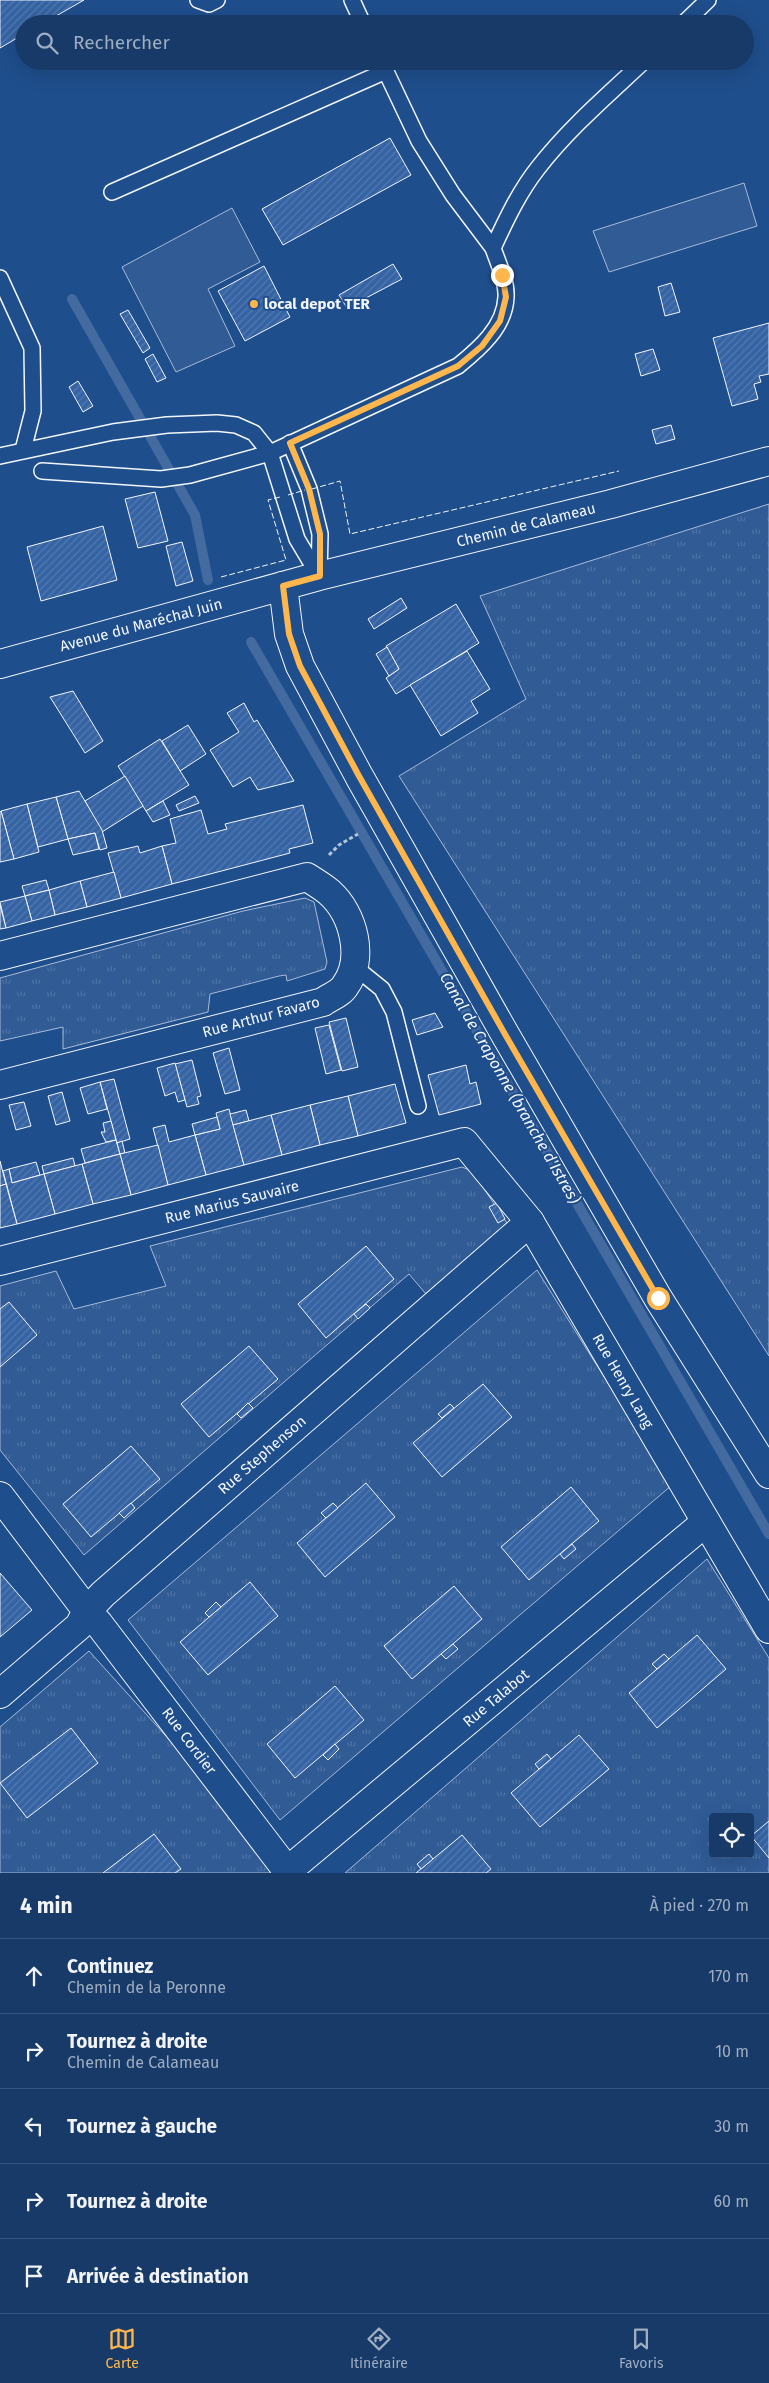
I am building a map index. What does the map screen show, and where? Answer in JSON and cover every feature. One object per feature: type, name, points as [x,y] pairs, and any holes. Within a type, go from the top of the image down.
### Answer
[{"type":"street","name":"Chemin de Calameau","points":[[283,586],[611,504],[769,461]]},
{"type":"street","name":"Avenue du Maréchal Juin","points":[[0,664],[283,586]]},
{"type":"street","points":[[283,586],[289,634],[300,666],[359,776],[501,1028],[658,1298],[769,1474]]},
{"type":"street","points":[[0,956],[308,877],[331,893],[348,920],[356,946],[356,968]]},
{"type":"street","name":"Rue Arthur Favaro","points":[[0,1086],[324,1002],[344,988],[356,968]]},
{"type":"street","name":"Rue Henry Lang","points":[[464,1142],[530,1222],[769,1630]]},
{"type":"street","name":"Rue Marius Sauvaire","points":[[0,1261],[464,1142]]},
{"type":"street","name":"Rue Stephenson","points":[[0,1694],[79,1626],[87,1611],[103,1594],[530,1222]]},
{"type":"street","name":"Rue Cordier","points":[[0,1496],[288,1872]]},
{"type":"street","name":"Rue Talabot","points":[[288,1872],[706,1522]]},
{"type":"lane","points":[[198,0],[210,4],[217,0]]},
{"type":"lane","points":[[352,0],[359,15]]},
{"type":"lane","points":[[692,15],[708,0]]},
{"type":"lane","points":[[112,192],[374,70]]},
{"type":"lane","points":[[42,470],[160,479],[190,475],[270,453],[458,366],[482,346],[500,321],[506,297],[502,275],[493,248],[454,195],[419,141],[385,70]]},
{"type":"lane","points":[[493,248],[512,208],[538,168],[572,129],[634,70]]},
{"type":"lane","points":[[0,278],[32,348],[33,411],[23,450]]},
{"type":"lane","points":[[0,456],[112,432],[216,423],[236,425],[254,433],[270,453],[297,540],[320,576]]},
{"type":"lane","points":[[290,443],[309,489],[320,534],[320,576]]},
{"type":"lane","points":[[356,968],[382,989],[394,1012],[418,1106]]},
{"type":"path","points":[[339,845],[362,832]]},
{"type":"green space","points":[[769,504],[769,1356],[399,776],[526,699],[480,596]]},
{"type":"green space","points":[[305,898],[314,902],[327,962],[325,969],[287,981],[286,975],[279,976],[210,994],[208,1012],[63,1049],[63,1027],[0,1041],[0,978],[243,911]]},
{"type":"green space","points":[[462,1167],[472,1171],[507,1223],[426,1294],[409,1274],[84,1555],[0,1450],[0,1286],[56,1271],[74,1309],[166,1286],[150,1246]]},
{"type":"green space","points":[[537,1270],[672,1485],[280,1820],[128,1620]]},
{"type":"green space","points":[[707,1559],[769,1658],[769,1873],[345,1873]]},
{"type":"green space","points":[[89,1651],[288,1871],[284,1873],[0,1873],[0,1727]]},
{"type":"shaded area","points":[[744,183],[757,226],[609,272],[593,231]]},
{"type":"shaded area","points":[[232,208],[260,262],[208,289],[235,346],[176,372],[122,267]]},
{"type":"building","points":[[0,0],[84,0],[58,15],[15,15],[15,39],[0,48]]},
{"type":"building","points":[[390,138],[411,175],[283,245],[262,209]]},
{"type":"building","points":[[393,264],[402,279],[347,308],[339,295]]},
{"type":"building","name":"local depot TER","points":[[264,266],[290,317],[245,341],[218,291]]},
{"type":"building","points":[[671,283],[680,312],[665,316],[658,287]]},
{"type":"building","points":[[128,310],[150,348],[143,353],[120,314]]},
{"type":"building","points":[[769,323],[769,374],[759,376],[761,382],[754,384],[758,399],[732,406],[713,338]]},
{"type":"building","points":[[653,349],[660,370],[641,376],[635,354]]},
{"type":"building","points":[[153,354],[166,378],[157,382],[145,359]]},
{"type":"building","points":[[78,381],[93,406],[83,412],[69,387]]},
{"type":"building","points":[[671,425],[675,439],[656,444],[652,430]]},
{"type":"building","points":[[155,492],[168,541],[138,548],[125,499]]},
{"type":"building","points":[[103,526],[117,580],[41,601],[27,547]]},
{"type":"building","points":[[182,542],[193,581],[176,586],[166,546]]},
{"type":"building","points":[[401,598],[407,608],[374,629],[368,619]]},
{"type":"building","points":[[456,604],[479,643],[396,694],[386,678],[399,669],[386,646]]},
{"type":"building","points":[[387,647],[399,669],[389,676],[376,654]]},
{"type":"building","points":[[467,651],[490,689],[471,701],[478,713],[441,736],[410,685]]},
{"type":"building","points":[[73,691],[103,741],[85,753],[50,697]]},
{"type":"building","points":[[244,703],[254,722],[257,720],[294,781],[258,790],[250,777],[233,787],[210,750],[239,732],[227,713]]},
{"type":"building","points":[[188,725],[206,754],[180,771],[162,741]]},
{"type":"building","points":[[160,739],[189,785],[146,811],[118,766]]},
{"type":"building","points":[[125,776],[143,806],[102,832],[85,801]]},
{"type":"building","points":[[79,791],[102,830],[107,848],[100,850],[95,833],[68,839],[56,797]]},
{"type":"building","points":[[195,796],[199,803],[179,811],[176,805]]},
{"type":"building","points":[[56,797],[68,839],[38,847],[27,804]]},
{"type":"building","points":[[163,801],[170,815],[153,822],[146,811]]},
{"type":"building","points":[[27,804],[39,852],[14,859],[1,811]]},
{"type":"building","points":[[303,805],[313,843],[289,849],[290,853],[172,884],[162,846],[176,843],[170,819],[201,810],[208,834],[227,829],[225,824]]},
{"type":"building","points":[[0,812],[14,859],[0,862]]},
{"type":"building","points":[[95,833],[99,849],[73,855],[68,839]]},
{"type":"building","points":[[138,846],[140,853],[162,846],[172,884],[121,898],[108,853]]},
{"type":"building","points":[[114,872],[121,898],[87,907],[80,881]]},
{"type":"building","points":[[46,880],[49,890],[25,896],[22,886]]},
{"type":"building","points":[[80,881],[87,907],[55,915],[49,890]]},
{"type":"building","points":[[49,890],[55,915],[32,921],[25,896]]},
{"type":"building","points":[[25,896],[32,921],[6,928],[0,902]]},
{"type":"building","points":[[0,905],[6,928],[0,929]]},
{"type":"building","points":[[435,1013],[443,1027],[417,1035],[412,1020]]},
{"type":"building","points":[[346,1018],[358,1067],[342,1071],[329,1022]]},
{"type":"building","points":[[329,1025],[341,1070],[326,1074],[315,1028]]},
{"type":"building","points":[[229,1048],[240,1090],[225,1094],[213,1053]]},
{"type":"building","points":[[192,1060],[201,1096],[197,1097],[199,1104],[187,1107],[175,1064]]},
{"type":"building","points":[[175,1063],[185,1100],[178,1102],[175,1092],[165,1096],[157,1068]]},
{"type":"building","points":[[466,1065],[470,1084],[476,1082],[481,1104],[439,1115],[428,1075]]},
{"type":"building","points":[[114,1079],[130,1139],[117,1143],[100,1082]]},
{"type":"building","points":[[100,1082],[107,1109],[88,1114],[80,1088]]},
{"type":"building","points":[[395,1084],[406,1123],[358,1136],[348,1096]]},
{"type":"building","points":[[62,1092],[70,1121],[56,1125],[48,1096]]},
{"type":"building","points":[[348,1096],[358,1136],[320,1145],[310,1105]]},
{"type":"building","points":[[24,1102],[31,1126],[16,1130],[9,1105]]},
{"type":"building","points":[[310,1105],[320,1145],[282,1155],[271,1115]]},
{"type":"building","points":[[229,1109],[244,1165],[206,1175],[195,1135],[220,1129],[216,1113]]},
{"type":"building","points":[[246,1110],[249,1121],[233,1125],[230,1114]]},
{"type":"building","points":[[271,1115],[282,1155],[244,1165],[233,1125]]},
{"type":"building","points":[[217,1117],[220,1129],[195,1135],[192,1124]]},
{"type":"building","points":[[111,1121],[116,1140],[106,1142],[101,1132],[105,1132],[103,1123]]},
{"type":"building","points":[[165,1125],[169,1142],[195,1135],[206,1175],[168,1185],[153,1128]]},
{"type":"building","points":[[116,1140],[120,1154],[85,1163],[81,1149]]},
{"type":"building","points":[[122,1141],[125,1153],[120,1154],[117,1143]]},
{"type":"building","points":[[158,1145],[168,1185],[131,1195],[120,1154]]},
{"type":"building","points":[[120,1154],[131,1195],[93,1204],[82,1164]]},
{"type":"building","points":[[73,1158],[75,1166],[44,1174],[42,1166]]},
{"type":"building","points":[[0,1161],[6,1184],[0,1186]]},
{"type":"building","points":[[36,1162],[40,1175],[12,1183],[9,1169]]},
{"type":"building","points":[[82,1164],[93,1204],[55,1214],[44,1174]]},
{"type":"building","points":[[9,1169],[12,1183],[44,1174],[55,1214],[17,1224],[3,1171]]},
{"type":"building","points":[[6,1184],[17,1224],[0,1228],[0,1186]]},
{"type":"building","points":[[497,1203],[505,1219],[498,1223],[489,1207]]},
{"type":"building","points":[[366,1246],[394,1279],[326,1338],[298,1304]]},
{"type":"building","points":[[9,1302],[37,1335],[0,1367],[0,1309]]},
{"type":"building","points":[[366,1304],[370,1308],[358,1319],[354,1314]]},
{"type":"building","points":[[249,1346],[278,1379],[209,1437],[181,1404]]},
{"type":"building","points":[[483,1384],[512,1417],[442,1477],[413,1443]]},
{"type":"building","points":[[248,1403],[253,1408],[241,1418],[237,1414]]},
{"type":"building","points":[[450,1404],[454,1408],[442,1418],[438,1414]]},
{"type":"building","points":[[131,1446],[160,1479],[91,1537],[63,1504]]},
{"type":"building","points":[[366,1483],[395,1517],[325,1577],[297,1543]]},
{"type":"building","points":[[571,1487],[599,1521],[529,1580],[501,1547]]},
{"type":"building","points":[[131,1503],[135,1508],[124,1518],[119,1513]]},
{"type":"building","points":[[333,1503],[338,1508],[326,1518],[321,1513]]},
{"type":"building","points":[[572,1544],[576,1549],[564,1559],[560,1554]]},
{"type":"building","points":[[0,1573],[32,1610],[0,1637]]},
{"type":"building","points":[[250,1582],[278,1616],[208,1675],[180,1642]]},
{"type":"building","points":[[454,1586],[482,1619],[412,1679],[384,1646]]},
{"type":"building","points":[[216,1602],[221,1607],[209,1617],[205,1613]]},
{"type":"building","points":[[697,1635],[726,1669],[657,1728],[629,1693]]},
{"type":"building","points":[[453,1644],[458,1649],[446,1659],[441,1654]]},
{"type":"building","points":[[664,1654],[669,1659],[657,1669],[652,1664]]},
{"type":"building","points":[[335,1686],[364,1720],[295,1778],[267,1744]]},
{"type":"building","points":[[71,1728],[98,1763],[27,1818],[0,1783]]},
{"type":"building","points":[[579,1735],[609,1769],[540,1827],[511,1793]]},
{"type":"building","points":[[335,1744],[339,1749],[328,1760],[323,1755]]},
{"type":"building","points":[[547,1754],[551,1759],[539,1769],[535,1764]]},
{"type":"building","points":[[769,1821],[769,1858],[754,1840],[754,1834]]},
{"type":"building","points":[[154,1834],[181,1869],[175,1873],[103,1873]]},
{"type":"building","points":[[462,1835],[491,1869],[486,1873],[416,1873]]},
{"type":"building","points":[[429,1854],[433,1859],[421,1869],[417,1864]]},
{"type":"waterway","name":"Canal de Craponne (branche d'Istres)","points":[[72,299],[195,515],[208,580]]},
{"type":"waterway","name":"Canal de Craponne (branche d'Istres)","points":[[251,642],[769,1534]]},
{"type":"fence","points":[[312,489],[340,481],[350,534],[619,471]]},
{"type":"fence","points":[[288,495],[305,490]]},
{"type":"fence","points":[[221,577],[286,560],[268,500],[280,497]]},
{"type":"place","name":"local depot TER","points":[[254,304]]},
{"type":"route","points":[[502,275],[506,297],[500,321],[482,346],[458,366],[290,443],[309,489],[320,534],[320,576],[283,586],[289,634],[300,666],[359,776],[506,1036],[658,1298]]}]
